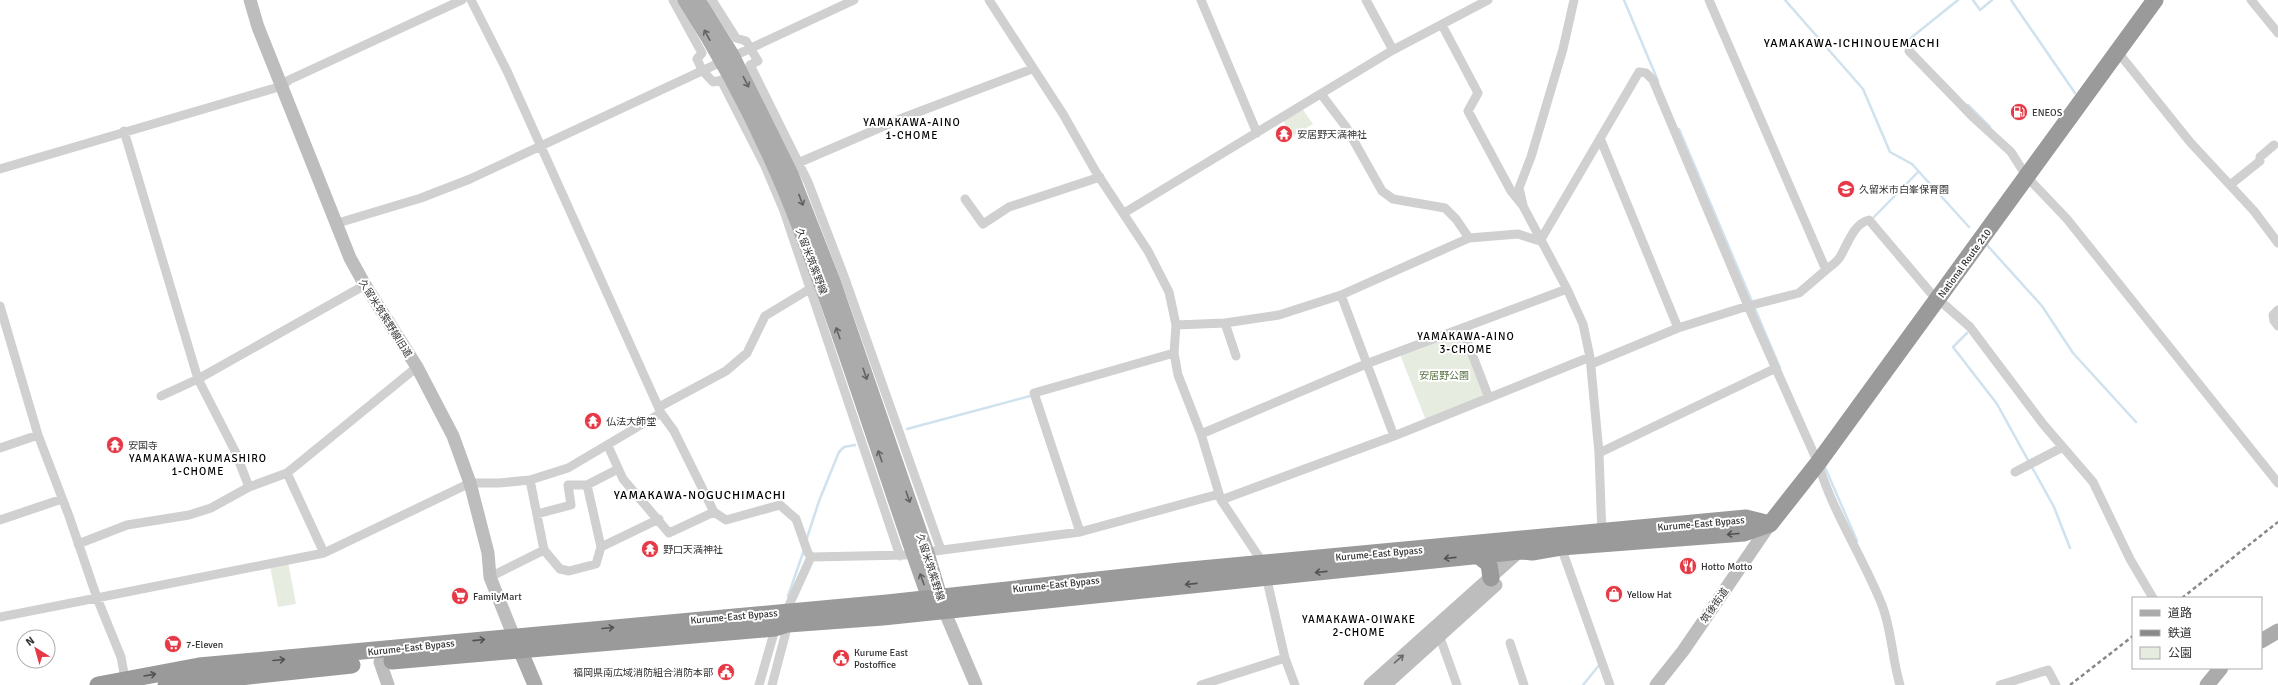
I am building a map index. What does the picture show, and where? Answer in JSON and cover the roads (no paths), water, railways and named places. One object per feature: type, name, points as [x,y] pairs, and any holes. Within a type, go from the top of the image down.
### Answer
[{"type":"highway","name":"National Route 210","points":[[1770,524],[1818,463],[2155,0]]},
{"type":"highway","name":"Kurume-East Bypass","points":[[98,685],[126,682],[199,666],[361,653],[517,643],[783,621],[938,602],[1602,538],[1744,532],[1770,524]]},
{"type":"highway","name":"Kurume-East Bypass","points":[[1265,570],[1479,556],[1529,545],[1561,547],[1602,538]]},
{"type":"highway","points":[[1479,556],[1489,564],[1491,578]]},
{"type":"highway","name":"Kurume-East Bypass","points":[[166,685],[380,662],[517,643]]},
{"type":"main road","name":"久留米筑紫野線","points":[[685,0],[726,58]]},
{"type":"main road","name":"久留米筑紫野線","points":[[698,0],[726,58],[791,174],[826,282],[938,602]]},
{"type":"main road","points":[[2262,640],[2278,631]]},
{"type":"main road","points":[[517,643],[535,685]]},
{"type":"main road","points":[[2207,685],[2220,669]]},
{"type":"street","name":"久留米筑紫野線旧道","points":[[250,0],[258,27],[338,223],[350,258],[365,285],[417,367],[453,436],[470,483],[488,553],[490,577],[517,643]]},
{"type":"street","points":[[0,169],[124,131],[282,86],[289,80],[462,0]]},
{"type":"street","points":[[471,0],[507,71],[539,146],[660,410],[674,431],[714,512],[726,520],[780,505],[796,519],[808,553],[811,557]]},
{"type":"street","points":[[673,0],[702,53],[697,59],[702,70],[713,82],[721,80],[765,166],[784,211],[826,282]]},
{"type":"street","points":[[712,0],[736,38],[746,40],[758,62],[750,65],[808,182],[826,282],[920,553]]},
{"type":"street","points":[[338,223],[421,198],[470,179],[726,58],[854,0]]},
{"type":"street","points":[[989,0],[1032,70],[1063,114],[1100,177],[1148,251],[1169,292],[1176,325],[1174,353],[1178,375],[1201,434],[1220,497],[1265,570],[1285,658],[1295,685]]},
{"type":"street","points":[[1201,0],[1257,133]]},
{"type":"street","points":[[1366,0],[1393,50]]},
{"type":"street","points":[[1124,213],[1393,50],[1488,0]]},
{"type":"street","points":[[1574,0],[1563,49],[1531,157],[1519,188],[1523,206],[1540,242],[1567,289],[1583,324],[1590,361],[1599,453],[1602,538]]},
{"type":"street","points":[[1708,0],[1826,270]]},
{"type":"street","points":[[2252,0],[2278,32]]},
{"type":"street","points":[[1442,25],[1478,93],[1468,111],[1510,191],[1523,206]]},
{"type":"street","points":[[1909,51],[2011,152],[2026,177],[2067,220],[2277,480]]},
{"type":"street","points":[[2118,51],[2190,142],[2254,211],[2278,243]]},
{"type":"street","points":[[798,163],[905,117],[1032,70]]},
{"type":"street","points":[[1540,242],[1639,72],[1646,73],[1653,80],[1748,306],[1818,463],[1825,486],[1882,605],[1890,632],[1900,685]]},
{"type":"street","points":[[1321,94],[1346,127],[1382,191],[1393,199],[1445,208],[1456,219],[1469,238]]},
{"type":"street","points":[[124,131],[198,379],[235,451],[249,487]]},
{"type":"street","points":[[1600,138],[1678,328]]},
{"type":"street","points":[[2230,185],[2260,161],[2260,157],[2274,145]]},
{"type":"street","points":[[965,199],[984,224],[1009,207],[1100,177]]},
{"type":"street","points":[[811,557],[920,553],[1080,532],[1220,497],[1394,436],[1489,398],[1678,328],[1748,306],[1799,293],[1840,258],[1849,238],[1864,221],[1869,220],[1930,292],[1970,327],[2093,482],[2130,558],[2152,597]]},
{"type":"street","points":[[1176,325],[1225,323],[1279,315],[1341,295],[1469,238],[1518,234],[1540,242]]},
{"type":"street","points":[[0,617],[324,553],[470,483],[498,483],[530,480],[568,468],[608,446],[660,410],[726,371],[747,354],[765,316],[826,282]]},
{"type":"street","points":[[161,396],[198,379],[365,285]]},
{"type":"street","points":[[1201,434],[1366,364],[1567,289]]},
{"type":"street","points":[[1341,295],[1394,436]]},
{"type":"street","points":[[0,306],[38,435],[97,598],[121,657],[126,682]]},
{"type":"street","points":[[2278,310],[2273,315],[2274,321],[2278,326]]},
{"type":"street","points":[[1225,323],[1236,356]]},
{"type":"street","points":[[1462,328],[1489,398]]},
{"type":"street","points":[[1080,532],[1034,393],[1174,353]]},
{"type":"street","points":[[78,544],[127,525],[189,515],[210,508],[249,487],[287,473],[417,367]]},
{"type":"street","points":[[1599,453],[1776,368]]},
{"type":"street","points":[[0,448],[38,435]]},
{"type":"street","points":[[608,446],[623,479],[659,519],[669,533],[714,512]]},
{"type":"street","points":[[2015,472],[2063,446]]},
{"type":"street","points":[[537,514],[571,505],[568,485],[587,485],[618,469]]},
{"type":"street","points":[[287,473],[324,553]]},
{"type":"street","points":[[530,480],[544,550],[560,569],[569,571],[596,564],[601,547],[587,485]]},
{"type":"street","points":[[0,520],[62,498]]},
{"type":"street","points":[[601,547],[659,519]]},
{"type":"street","name":"筑後街道","points":[[1656,685],[1683,651],[1770,524]]},
{"type":"street","points":[[1385,685],[1491,578],[1529,545]]},
{"type":"street","points":[[1370,685],[1438,631],[1529,545]]},
{"type":"street","points":[[1561,547],[1610,685]]},
{"type":"street","points":[[490,577],[544,550]]},
{"type":"street","points":[[759,685],[783,621],[811,557]]},
{"type":"street","points":[[938,602],[976,685]]},
{"type":"street","points":[[772,685],[783,621]]},
{"type":"street","points":[[1438,631],[1457,685]]},
{"type":"street","points":[[1510,644],[1524,685]]},
{"type":"street","points":[[1201,685],[1285,658]]},
{"type":"street","points":[[380,662],[388,685]]},
{"type":"street","points":[[2000,685],[2048,670],[2056,685]]},
{"type":"waterway","points":[[1624,0],[1658,81]]},
{"type":"waterway","points":[[1785,0],[1863,89],[1890,152],[1912,164],[1969,227]]},
{"type":"waterway","points":[[1913,49],[1907,41],[1958,0]]},
{"type":"waterway","points":[[1973,0],[1980,10],[1992,0]]},
{"type":"waterway","points":[[2011,0],[2075,93]]},
{"type":"waterway","points":[[1968,105],[1990,127]]},
{"type":"waterway","points":[[1679,129],[1780,368]]},
{"type":"waterway","points":[[1873,218],[1918,172]]},
{"type":"waterway","points":[[1986,244],[2042,306],[2073,353],[2136,422]]},
{"type":"waterway","points":[[1967,333],[1953,347],[1997,404],[2054,507],[2070,548]]},
{"type":"waterway","points":[[907,429],[1034,395]]},
{"type":"waterway","points":[[806,541],[819,501],[839,452],[844,447],[855,445]]},
{"type":"waterway","points":[[1824,465],[1857,541]]},
{"type":"waterway","points":[[788,596],[804,550]]},
{"type":"waterway","points":[[1583,685],[1600,664]]},
{"type":"railway","points":[[2183,597],[2278,522]]},
{"type":"railway","points":[[2070,685],[2132,637]]},
{"type":"place","name":"ENEOS","points":[[2019,112]]},
{"type":"place","name":"安居野天満神社","points":[[1284,134]]},
{"type":"place","name":"久留米市白峯保育園","points":[[1846,189]]},
{"type":"place","name":"仏法大師堂","points":[[593,421]]},
{"type":"place","name":"安国寺","points":[[115,445]]},
{"type":"place","name":"野口天満神社","points":[[650,549]]},
{"type":"place","name":"Hotto Motto","points":[[1688,566]]},
{"type":"place","name":"Yellow Hat","points":[[1614,594]]},
{"type":"place","name":"FamilyMart","points":[[460,596]]},
{"type":"place","name":"7-Eleven","points":[[173,644]]},
{"type":"place","name":"Kurume East Postoffice","points":[[841,658]]},
{"type":"place","name":"福岡県南広域消防組合消防本部","points":[[726,672]]},
{"type":"district","name":"YAMAKAWA-ICHINOUEMACHI","points":[[1852,43]]},
{"type":"district","name":"YAMAKAWA-AINO 1-CHOME","points":[[912,128]]},
{"type":"district","name":"YAMAKAWA-AINO 3-CHOME","points":[[1466,342]]},
{"type":"district","name":"YAMAKAWA-KUMASHIRO 1-CHOME","points":[[198,464]]},
{"type":"district","name":"YAMAKAWA-NOGUCHIMACHI","points":[[700,495]]},
{"type":"district","name":"YAMAKAWA-OIWAKE 2-CHOME","points":[[1359,625]]},
{"type":"park label","name":"安居野公園","points":[[1444,375]]}]
